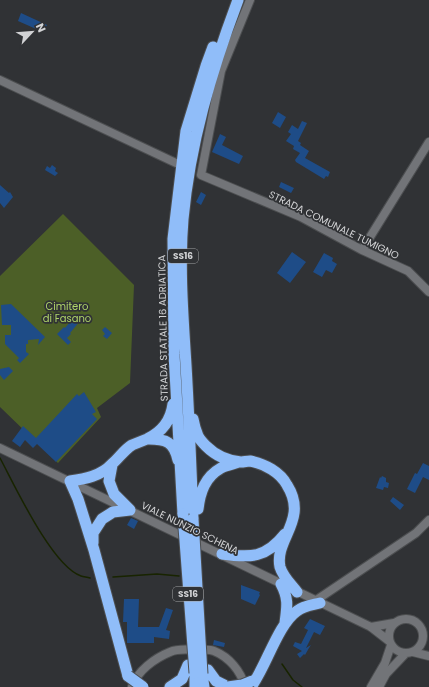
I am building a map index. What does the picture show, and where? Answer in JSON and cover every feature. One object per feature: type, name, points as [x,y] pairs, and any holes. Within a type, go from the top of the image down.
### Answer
[{"type":"highway","name":"STRADA STATALE 16 ADRIATICA","points":[[195,623],[196,557],[191,518],[182,487],[174,354],[173,239],[186,131],[206,66],[232,0]]},
{"type":"highway","name":"STRADA STATALE 16 ADRIATICA","points":[[195,687],[198,671],[182,279],[183,222],[186,193],[202,106],[219,50],[238,0]]},
{"type":"highway","points":[[149,439],[166,425],[172,414],[174,398],[174,354]]},
{"type":"highway","points":[[186,367],[193,419],[198,438],[211,451],[225,459],[240,462]]},
{"type":"highway","points":[[133,687],[128,676],[94,550],[78,499],[70,482],[93,477],[112,465],[121,454],[132,445],[149,439],[162,439],[170,443],[176,454],[182,487]]},
{"type":"highway","points":[[191,518],[206,480],[221,468],[240,462],[250,461],[268,467],[281,476],[288,487],[294,502],[294,514],[291,527],[280,554],[280,567],[286,578],[297,592]]},
{"type":"highway","points":[[112,465],[109,481],[114,494],[130,510]]},
{"type":"highway","points":[[94,550],[93,534],[102,519],[113,512],[130,510]]},
{"type":"highway","points":[[222,554],[252,556],[265,552],[279,542],[291,527]]},
{"type":"highway","points":[[281,584],[286,594],[288,603],[285,623]]},
{"type":"highway","points":[[170,687],[198,671],[228,687],[251,684],[285,623],[297,610],[318,602]]},
{"type":"highway","name":"STRADA STATALE 16 ADRIATICA","points":[[198,671],[204,687]]},
{"type":"highway","points":[[128,676],[143,687]]},
{"type":"street","name":"STRADA COMUNALE TUMIGNO","points":[[250,0],[221,71],[201,175],[301,218],[362,250],[408,271],[429,292]]},
{"type":"street","points":[[0,80],[176,163]]},
{"type":"street","points":[[362,250],[429,142]]},
{"type":"street","name":"VIALE NUNZIO SCHENA","points":[[0,448],[371,627],[390,643]]},
{"type":"street","points":[[318,602],[416,533],[429,520]]},
{"type":"street","points":[[371,627],[394,623],[403,619],[414,621],[419,625],[429,646]]},
{"type":"street","points":[[394,623],[388,633],[390,643],[394,649],[399,652],[429,656]]},
{"type":"street","points":[[379,687],[386,674],[409,653],[418,649],[423,635]]},
{"type":"street","points":[[371,687],[385,663],[390,643]]},
{"type":"street","points":[[133,687],[138,675],[152,662],[171,652],[183,649],[212,650],[227,658],[243,678],[251,684]]},
{"type":"green space","name":"Cimitero di Fasano","points":[[63,214],[134,285],[130,383],[97,408],[101,417],[58,463],[0,407],[0,276]]},
{"type":"building","points":[[21,13],[47,25],[43,32],[18,21]]},
{"type":"building","points":[[278,112],[286,117],[280,128],[272,123]]},
{"type":"building","points":[[302,121],[307,123],[298,141],[301,143],[300,145],[309,151],[305,158],[330,172],[328,177],[326,176],[324,179],[296,162],[295,160],[300,153],[293,149],[294,146],[286,141],[291,134],[288,132],[292,125],[298,129]]},
{"type":"building","points":[[220,134],[226,137],[222,145],[243,156],[239,164],[212,152]]},
{"type":"building","points":[[52,165],[56,168],[55,171],[58,173],[55,176],[45,170],[47,166],[50,168]]},
{"type":"building","points":[[281,182],[294,188],[291,193],[279,187]]},
{"type":"building","points":[[0,185],[9,193],[10,192],[13,197],[4,208],[0,203]]},
{"type":"building","points":[[201,192],[206,195],[201,205],[196,202]]},
{"type":"building","points":[[292,252],[306,262],[290,283],[277,273]]},
{"type":"building","points":[[324,253],[333,258],[332,261],[337,264],[332,273],[326,270],[322,277],[313,272]]},
{"type":"building","points":[[11,304],[45,337],[38,345],[39,339],[28,340],[28,344],[26,344],[26,352],[29,354],[20,363],[17,360],[19,358],[5,344],[5,335],[11,335],[11,325],[2,325],[1,305]]},
{"type":"building","points":[[75,316],[80,321],[67,338],[71,342],[68,345],[57,334],[64,327],[65,328]]},
{"type":"building","points":[[105,327],[112,333],[107,339],[103,336],[105,334],[102,330]]},
{"type":"building","points":[[9,367],[13,371],[4,380],[0,375],[0,369]]},
{"type":"building","points":[[84,392],[96,412],[92,414],[97,419],[56,462],[37,444],[33,448],[25,440],[20,447],[12,441],[23,426],[36,438],[77,394],[79,396]]},
{"type":"building","points":[[423,463],[429,466],[429,480],[423,477],[415,493],[407,489],[415,473],[417,474]]},
{"type":"building","points":[[382,476],[386,478],[386,482],[389,483],[388,488],[384,487],[383,490],[376,488],[380,477],[381,478]]},
{"type":"building","points":[[393,497],[404,505],[400,510],[390,501]]},
{"type":"building","points":[[131,518],[138,521],[134,529],[127,525]]},
{"type":"building","points":[[241,585],[260,592],[255,605],[241,599]]},
{"type":"building","points":[[124,599],[139,599],[138,627],[159,627],[166,608],[173,610],[166,630],[170,631],[169,639],[154,637],[154,643],[127,643],[127,622],[123,622]]},
{"type":"building","points":[[310,619],[325,626],[320,635],[314,632],[306,648],[311,645],[305,655],[304,654],[300,658],[297,654],[302,651],[293,646],[295,642],[301,644],[308,630],[304,628]]},
{"type":"building","points":[[214,640],[225,643],[224,647],[213,645]]},
{"type":"waterway","points":[[0,458],[35,524],[58,557],[70,569],[81,576],[90,578]]},
{"type":"waterway","points":[[113,577],[157,574],[179,576]]},
{"type":"waterway","points":[[282,664],[293,680],[302,687]]}]
